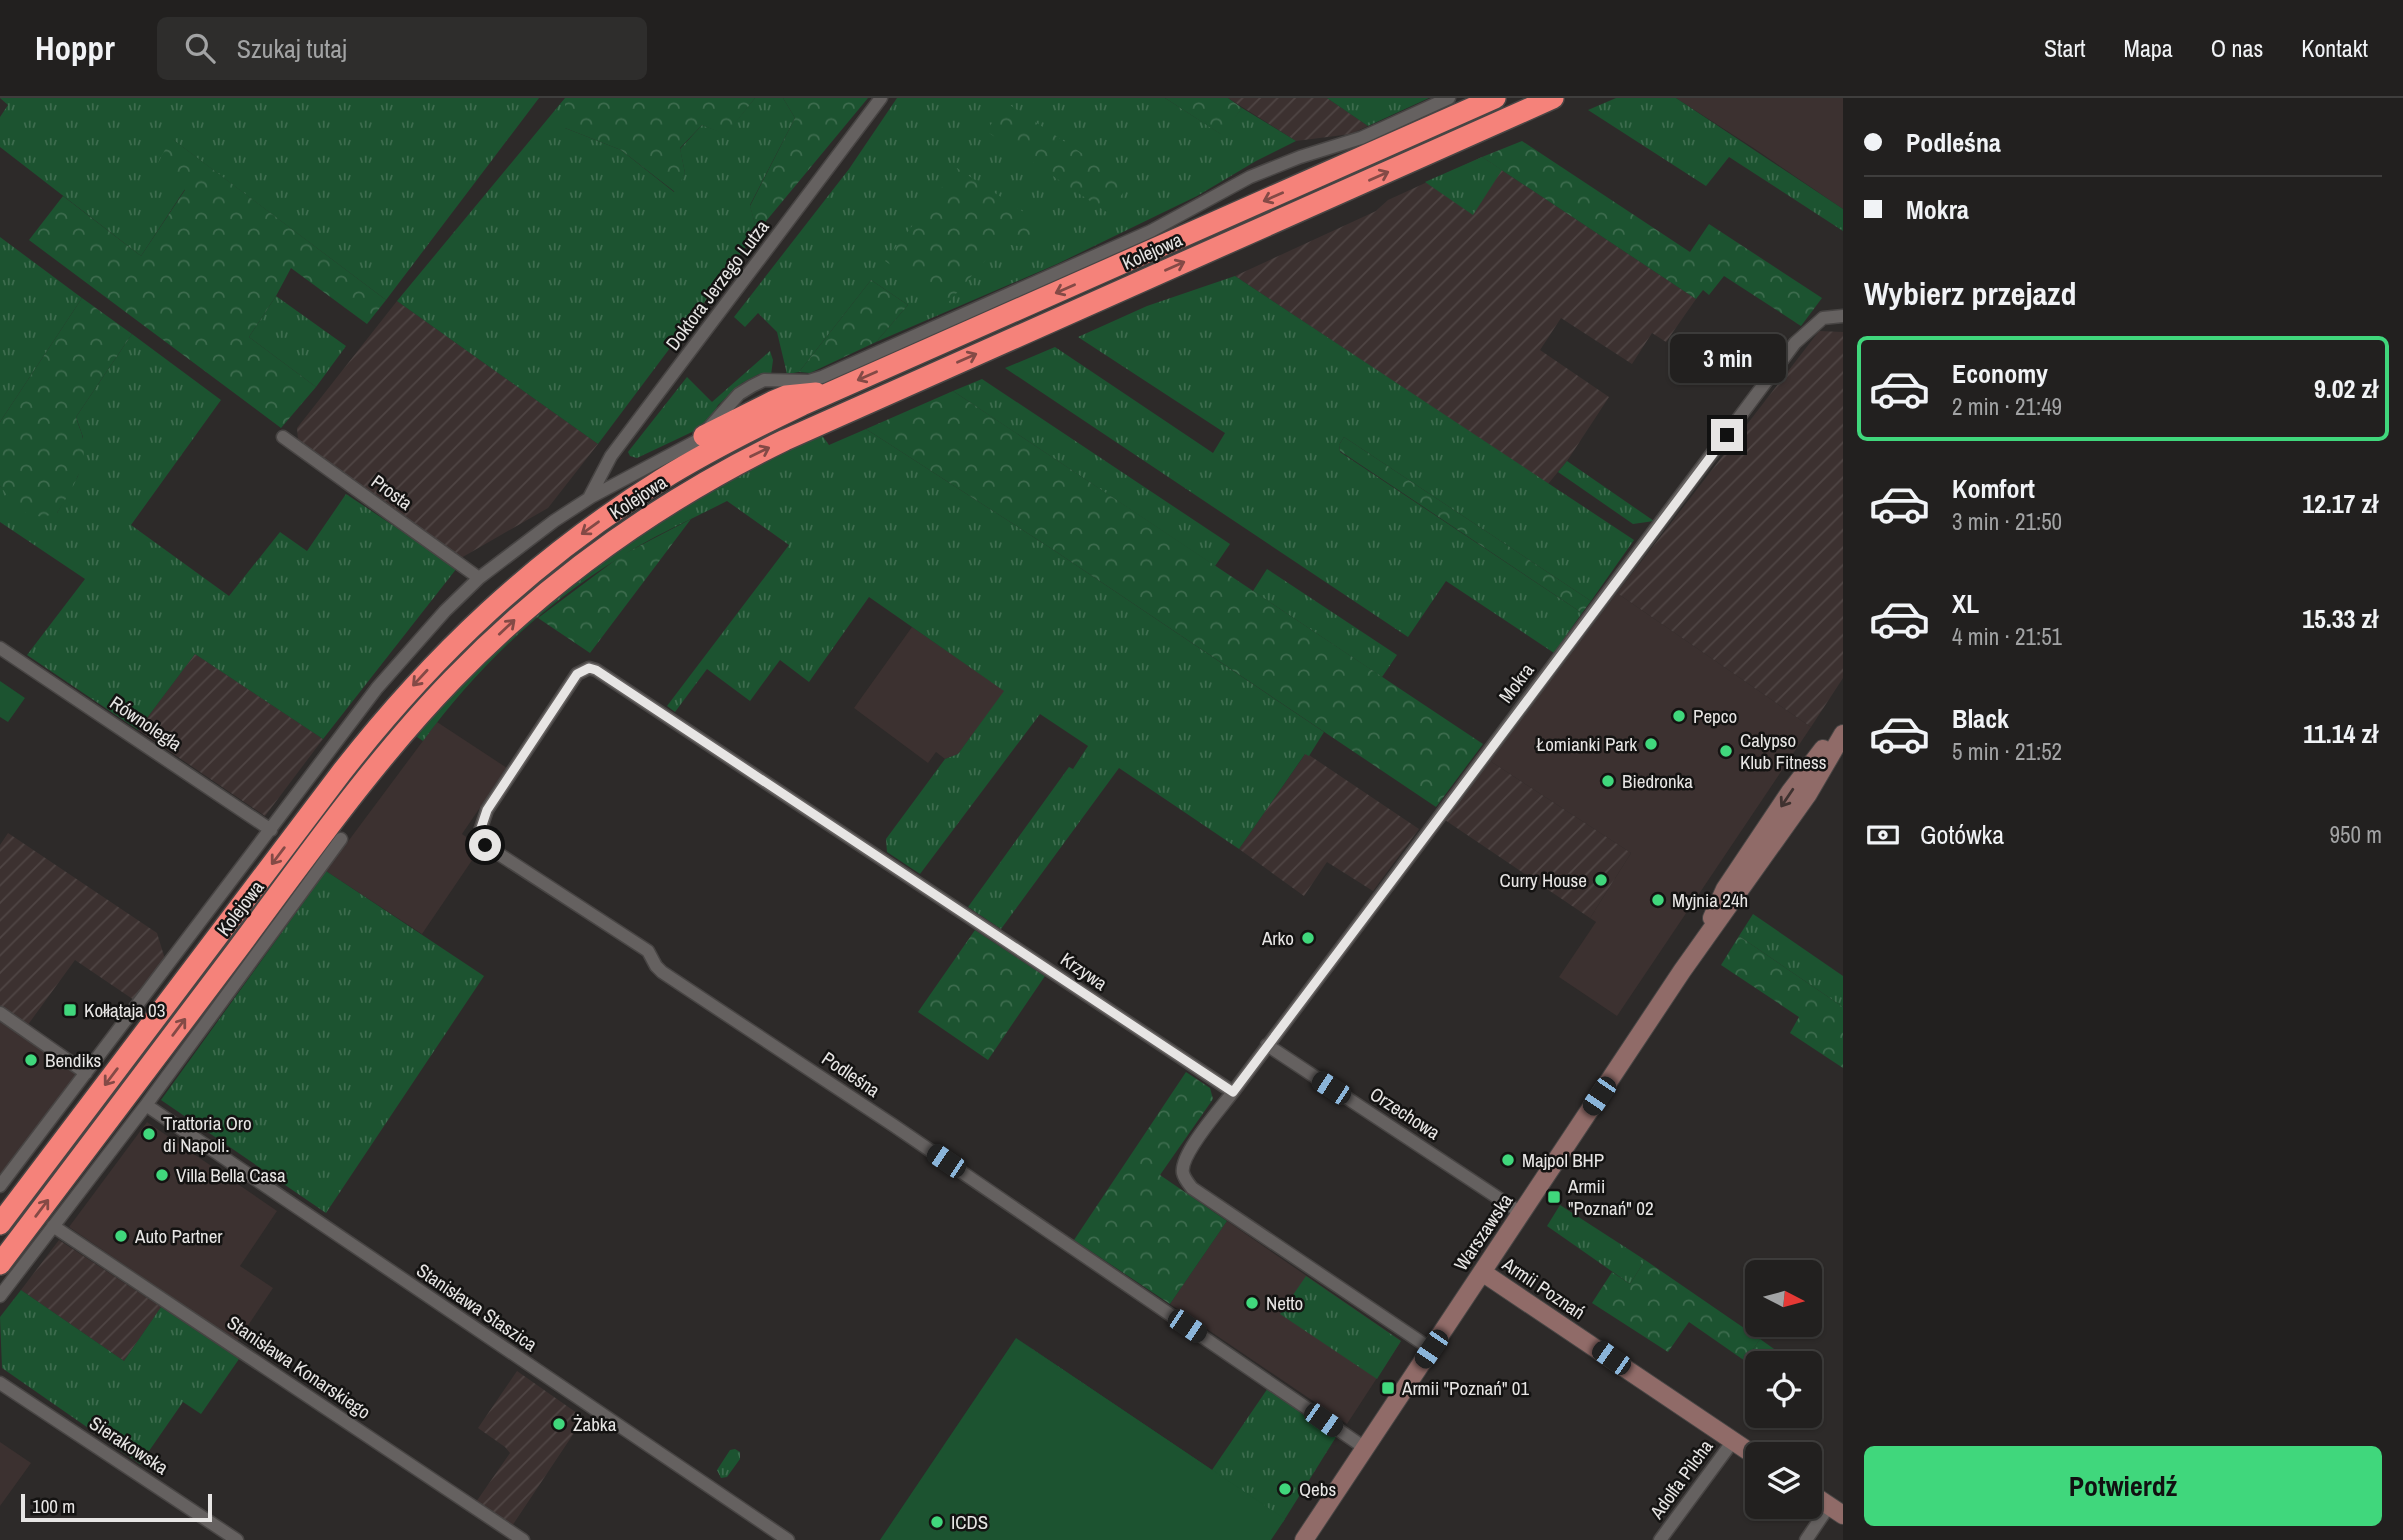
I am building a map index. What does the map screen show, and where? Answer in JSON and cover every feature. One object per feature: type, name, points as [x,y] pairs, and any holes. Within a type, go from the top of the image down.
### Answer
[{"type":"highway","name":"Kolejowa","points":[[0,1224],[348,763],[447,650],[530,574],[610,514],[717,447],[827,385],[1495,98]]},
{"type":"highway","name":"Kolejowa","points":[[0,1264],[360,788],[452,680],[517,618],[598,551],[712,478],[824,422],[1553,98]]},
{"type":"highway","points":[[704,436],[765,404],[827,385]]},
{"type":"highway","points":[[341,839],[360,788]]},
{"type":"street","name":"Doktora Jerzego Lutza","points":[[589,498],[611,456],[881,98]]},
{"type":"street","points":[[827,385],[1151,231],[1250,177],[1300,157],[1361,138],[1449,98]]},
{"type":"street","name":"Mokra","points":[[1233,1092],[1795,343],[1823,318],[1843,316]]},
{"type":"street","name":"Kolejowa","points":[[0,1186],[377,688],[445,611],[479,578],[589,498],[704,436]]},
{"type":"street","name":"Prosta","points":[[283,437],[479,578]]},
{"type":"street","name":"Równoległa","points":[[0,648],[271,830]]},
{"type":"street","name":"Krzywa","points":[[577,674],[589,668],[596,670],[1233,1092]]},
{"type":"street","name":"Podleśna","points":[[577,674],[487,810],[480,831],[485,845],[648,951],[662,972],[894,1125],[1365,1448]]},
{"type":"street","name":"Warszawska","points":[[1809,779],[1843,725]]},
{"type":"street","name":"Warszawska","points":[[1304,1540],[1699,947],[1725,889],[1843,734]]},
{"type":"street","points":[[0,1296],[146,1105],[341,839]]},
{"type":"street","points":[[0,1013],[86,1073]]},
{"type":"street","name":"Orzechowa","points":[[1267,1045],[1521,1213]]},
{"type":"street","points":[[1233,1092],[1187,1154],[1182,1172],[1186,1181],[1192,1188],[1431,1349]]},
{"type":"street","name":"Stanisława Staszica","points":[[146,1105],[788,1540]]},
{"type":"street","name":"Stanisława Konarskiego","points":[[53,1226],[523,1540]]},
{"type":"street","name":"Armii Poznań","points":[[1482,1272],[1745,1449]]},
{"type":"street","name":"Sierakowska","points":[[0,1382],[220,1536],[237,1540]]},
{"type":"street","name":"Adolfa Pilcha","points":[[1660,1540],[1733,1441]]},
{"type":"street","points":[[1806,1540],[1836,1511]]},
{"type":"shaded area","points":[[1228,98],[1327,98],[1368,126],[1351,134],[1296,141]]},
{"type":"shaded area","points":[[1676,98],[1843,98],[1843,209],[1755,149]]},
{"type":"shaded area","points":[[1482,157],[1696,299],[1666,342],[1652,333],[1632,364],[1561,318],[1540,350],[1609,397],[1567,461],[1548,484],[1235,276],[1376,211],[1388,200]]},
{"type":"shaded area","points":[[397,301],[598,444],[548,508],[461,558],[298,440],[297,428]]},
{"type":"shaded area","points":[[1819,331],[1843,332],[1843,678],[1811,727],[1617,593]]},
{"type":"shaded area","name":"Łomianki Park","points":[[1617,593],[1811,727],[1617,1016],[1559,977],[1596,922],[1590,918],[1631,853],[1490,761]]},
{"type":"shaded area","points":[[912,627],[1005,691],[958,754],[945,759],[936,752],[928,763],[854,708]]},
{"type":"shaded area","points":[[195,654],[323,739],[265,816],[138,730]]},
{"type":"shaded area","points":[[437,722],[507,768],[462,834],[481,847],[422,934],[326,871]]},
{"type":"shaded area","points":[[1306,753],[1419,829],[1373,891],[1327,862],[1304,896],[1239,849]]},
{"type":"shaded area","points":[[1490,761],[1631,853],[1590,918],[1445,820]]},
{"type":"shaded area","points":[[8,833],[157,933],[165,959],[134,1000],[75,960],[27,1026],[0,1007],[0,845]]},
{"type":"shaded area","points":[[0,1022],[77,1073],[0,1175]]},
{"type":"shaded area","points":[[147,1122],[277,1211],[240,1266],[273,1288],[237,1342],[69,1227]]},
{"type":"shaded area","points":[[1227,1221],[1401,1341],[1347,1424],[1170,1304]]},
{"type":"shaded area","points":[[59,1240],[161,1307],[124,1361],[21,1290]]},
{"type":"shaded area","points":[[517,1371],[584,1418],[512,1526],[476,1502],[510,1453],[478,1428]]},
{"type":"shaded area","points":[[0,1442],[31,1463],[0,1506]]},
{"type":"green space","points":[[0,98],[539,98],[386,300],[172,139],[185,189],[141,256],[0,147],[0,117],[8,105]]},
{"type":"green space","points":[[565,98],[565,128],[621,150],[674,192],[685,173],[680,149],[702,125],[726,134],[755,98],[783,98],[795,118],[750,205],[757,232],[598,444],[397,301]]},
{"type":"green space","points":[[565,98],[755,98],[726,135],[702,125],[680,148],[685,173],[675,192],[621,150],[565,128]]},
{"type":"green space","points":[[783,98],[868,98],[757,232],[750,206],[795,118]]},
{"type":"green space","points":[[897,98],[1165,98],[1221,134],[1242,108],[1296,141],[1197,196],[1057,264],[876,342],[908,305],[871,280],[799,372],[787,374],[777,332],[758,313],[745,327],[734,317],[849,169]]},
{"type":"green space","points":[[1165,98],[1228,98],[1242,108],[1222,135]]},
{"type":"green space","points":[[1327,98],[1429,98],[1368,126]]},
{"type":"green space","points":[[1616,98],[1676,98],[1843,209],[1843,231],[1729,157],[1706,186],[1588,110]]},
{"type":"green space","points":[[1007,103],[1129,185],[1108,213],[986,131]]},
{"type":"green space","points":[[171,138],[386,300],[367,324],[291,268],[249,337],[316,387],[281,428],[29,240],[63,196],[141,256],[185,190],[155,169]]},
{"type":"green space","points":[[1522,141],[1690,252],[1709,224],[1822,298],[1801,326],[1724,276],[1709,295],[1703,290],[1696,299],[1482,157]]},
{"type":"green space","points":[[1482,157],[1502,170],[1473,215],[1425,182]]},
{"type":"green space","points":[[957,168],[1048,228],[1035,245],[1014,246],[1003,240],[947,304],[885,261]]},
{"type":"green space","points":[[0,237],[82,298],[0,422]]},
{"type":"green space","points":[[1235,276],[1634,540],[1591,601],[1344,437],[1339,445],[1340,452],[1582,613],[1554,653],[1446,581],[1408,637],[1005,368],[1055,347],[1213,453],[1225,433],[1078,337],[1147,306]]},
{"type":"green space","points":[[871,280],[908,305],[876,342],[810,373],[799,372]]},
{"type":"green space","points":[[276,296],[346,346],[316,387],[249,337]]},
{"type":"green space","points":[[82,298],[132,334],[76,417],[83,439],[83,459],[68,496],[57,513],[43,517],[27,514],[17,507],[0,486],[0,422]]},
{"type":"green space","points":[[132,334],[221,400],[131,525],[229,596],[280,532],[307,551],[346,494],[457,568],[323,739],[195,654],[138,730],[27,655],[85,579],[0,522],[0,486],[6,492],[57,513],[78,476],[83,437],[76,417]]},
{"type":"green space","points":[[770,351],[773,360],[771,375],[759,374],[742,383],[718,405],[709,424],[637,458],[630,456],[628,452],[687,377],[712,402]]},
{"type":"green space","points":[[982,379],[1230,544],[1215,566],[953,391]]},
{"type":"green space","points":[[953,391],[1483,744],[1436,807],[1055,551],[866,429]]},
{"type":"green space","points":[[866,429],[1055,551],[1324,732],[1309,756],[1305,754],[1239,849],[1119,768],[1001,929],[968,907],[1069,767],[1073,769],[1088,746],[1040,714],[920,874],[887,852],[886,839],[945,759],[958,754],[1004,691],[869,597],[809,682],[780,660],[750,701],[707,669],[675,712],[667,706],[789,545],[727,501],[635,548],[566,595],[539,616],[489,663],[423,741],[417,737],[455,690],[484,661],[585,573],[648,528],[704,494],[821,434],[829,445]]},
{"type":"green space","points":[[1344,437],[1591,601],[1582,613],[1340,451],[1339,445]]},
{"type":"green space","points":[[1567,461],[1654,521],[1633,524],[1558,472]]},
{"type":"green space","points":[[691,519],[590,653],[538,618],[622,555]]},
{"type":"green space","points":[[1267,569],[1397,655],[1382,677],[1253,591]]},
{"type":"green space","points":[[0,681],[25,698],[8,722],[0,717]]},
{"type":"green space","points":[[326,871],[484,976],[326,1213],[161,1100]]},
{"type":"green space","points":[[1753,914],[1843,976],[1843,1007],[1739,936]]},
{"type":"green space","points":[[975,930],[1045,976],[988,1060],[918,1012]]},
{"type":"green space","points":[[1739,936],[1843,1007],[1843,1068],[1790,1033],[1799,1017],[1721,965]]},
{"type":"green space","points":[[1186,1072],[1210,1088],[1213,1099],[1160,1175],[1227,1221],[1170,1304],[1074,1240]]},
{"type":"green space","points":[[1560,1205],[1645,1260],[1630,1284],[1547,1226]]},
{"type":"green space","points":[[1645,1260],[1745,1329],[1745,1337],[1760,1339],[1752,1351],[1745,1351],[1745,1361],[1689,1322],[1668,1352],[1592,1303],[1612,1272],[1630,1284]]},
{"type":"green space","points":[[1306,1276],[1401,1341],[1377,1379],[1280,1314]]},
{"type":"green space","points":[[21,1290],[124,1361],[161,1307],[239,1359],[201,1414],[183,1402],[140,1464],[2,1368],[0,1317]]},
{"type":"green space","points":[[1016,1338],[1212,1470],[1268,1388],[1336,1437],[1283,1522]]},
{"type":"green space","points":[[1016,1338],[1285,1519],[1271,1540],[880,1540]]},
{"type":"green space","points":[[1760,1339],[1777,1351],[1752,1351]]},
{"type":"green space","points":[[730,1450],[740,1452],[740,1459],[727,1477],[721,1478],[717,1470]]},
{"type":"place","name":"Pepco","points":[[1679,716]]},
{"type":"place","name":"Łomianki Park","points":[[1651,744]]},
{"type":"place","name":"Calypso Klub Fitness","points":[[1726,751]]},
{"type":"place","name":"Biedronka","points":[[1608,781]]},
{"type":"place","name":"Curry House","points":[[1601,880]]},
{"type":"place","name":"Myjnia 24h","points":[[1658,900]]},
{"type":"place","name":"Arko","points":[[1308,938]]},
{"type":"place","name":"Kołłątaja 03","points":[[70,1010]]},
{"type":"place","name":"Bendiks","points":[[31,1060]]},
{"type":"place","name":"Trattoria Oro di Napoli.","points":[[149,1134]]},
{"type":"place","name":"Majpol BHP","points":[[1508,1160]]},
{"type":"place","name":"Villa Bella Casa","points":[[162,1175]]},
{"type":"place","name":"Armii \"Poznań\" 02","points":[[1554,1197]]},
{"type":"place","name":"Auto Partner","points":[[121,1236]]},
{"type":"place","name":"Netto","points":[[1252,1303]]},
{"type":"place","name":"Armii \"Poznań\" 01","points":[[1388,1388]]},
{"type":"place","name":"Żabka","points":[[559,1424]]},
{"type":"place","name":"Qebs","points":[[1285,1489]]},
{"type":"place","name":"ICDS","points":[[937,1522]]},
{"type":"route","points":[[485,845],[480,831],[487,810],[577,674],[589,668],[596,670],[1233,1092],[1727,435]]}]
